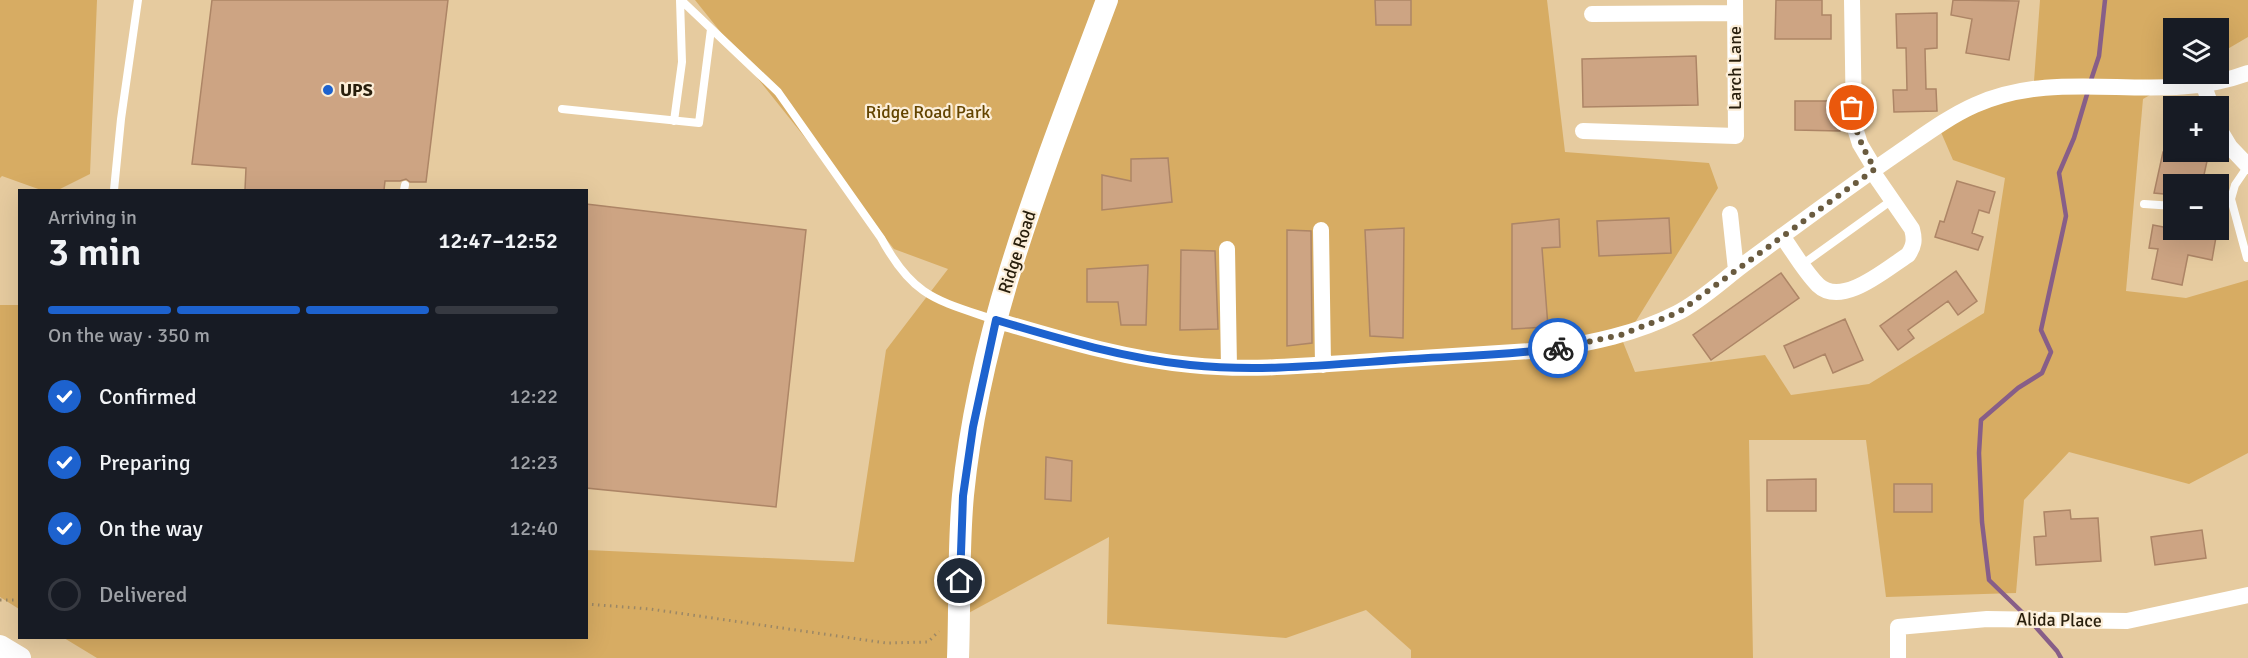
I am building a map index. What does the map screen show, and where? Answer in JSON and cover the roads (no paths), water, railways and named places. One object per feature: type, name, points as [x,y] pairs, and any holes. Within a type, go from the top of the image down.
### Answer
[{"type":"street","name":"Ridge Road","points":[[958,658],[963,496],[973,427],[996,320],[1016,248],[1107,0]]},
{"type":"street","points":[[1782,236],[1819,286],[1829,292],[1841,293],[1852,290],[1908,255],[1913,248],[1912,229],[1874,170],[1860,144],[1854,125],[1852,0]]},
{"type":"street","points":[[1592,14],[1735,7]]},
{"type":"street","name":"Larch Lane","points":[[1583,131],[1736,136],[1735,7]]},
{"type":"street","points":[[996,320],[1089,347],[1134,357],[1191,365],[1229,367],[1323,365],[1546,350],[1581,345],[1621,335],[1679,312],[1874,170],[1951,117],[1975,105],[2009,93],[2053,86],[2171,89],[2204,86],[2248,74]]},
{"type":"street","points":[[2204,86],[2208,96]]},
{"type":"street","points":[[2229,145],[2248,166]]},
{"type":"street","points":[[1730,214],[1736,270]]},
{"type":"street","points":[[1321,230],[1323,365]]},
{"type":"street","points":[[1227,249],[1229,367]]},
{"type":"street","name":"Alida Place","points":[[1898,658],[1898,627],[1987,619],[2127,621],[2248,595]]},
{"type":"street","points":[[0,646],[20,658]]},
{"type":"lane","points":[[114,189],[138,0]]},
{"type":"lane","points":[[681,0],[778,92],[881,238],[895,264],[907,278],[943,303],[996,320]]},
{"type":"lane","points":[[674,121],[682,62],[681,0]]},
{"type":"lane","points":[[562,109],[699,123],[711,28]]},
{"type":"lane","points":[[2247,258],[2231,199],[2235,185],[2248,166]]},
{"type":"lane","points":[[1803,264],[1892,200]]},
{"type":"lane","points":[[2144,204],[2163,205]]},
{"type":"waterway","points":[[2090,83],[2099,56],[2105,0]]},
{"type":"waterway","points":[[2025,615],[1989,580],[1982,522],[1979,453],[1981,420],[2018,388],[2042,373],[2051,352],[2041,330],[2066,216],[2059,173],[2074,138],[2088,91]]},
{"type":"waterway","points":[[2033,624],[2061,658]]},
{"type":"place","name":"UPS","points":[[328,90]]},
{"type":"park label","name":"Ridge Road Park","points":[[928,112]]}]
